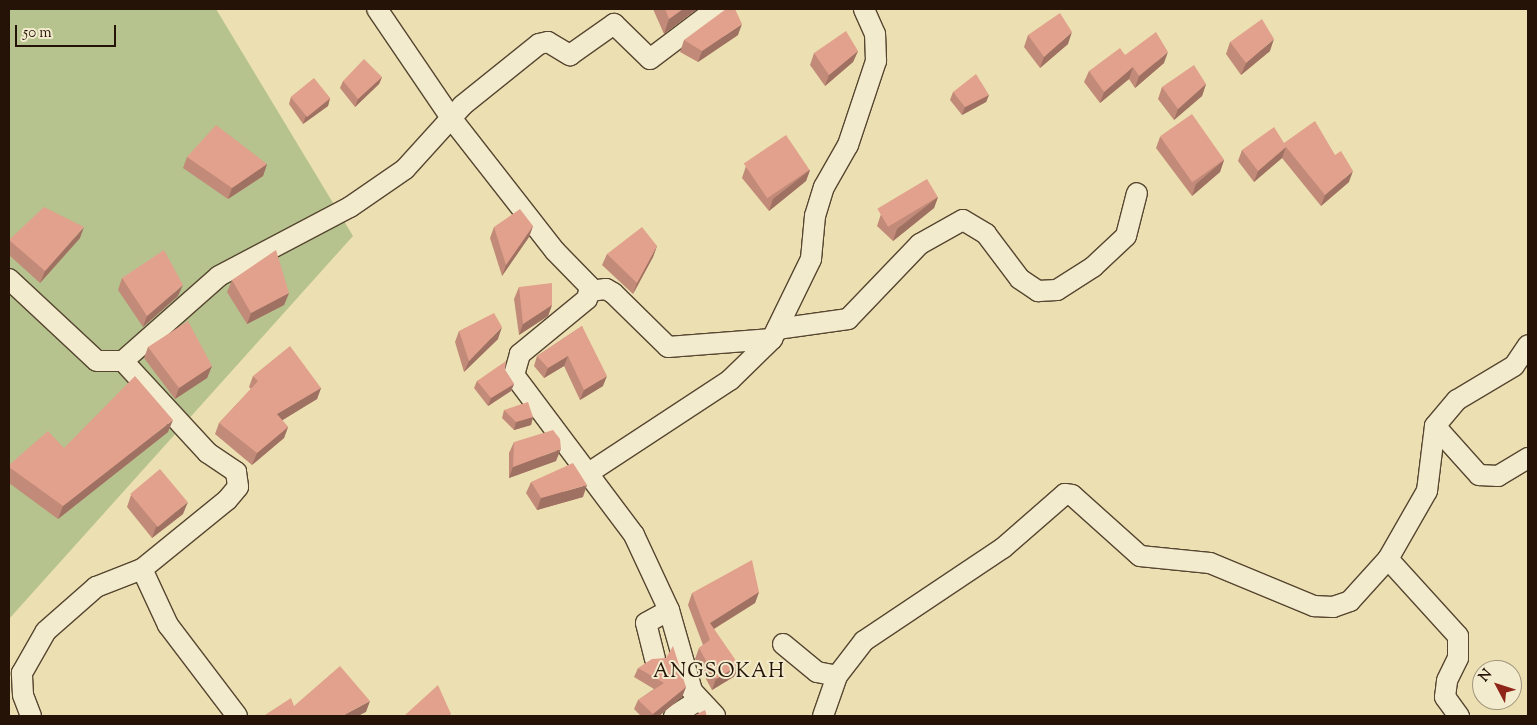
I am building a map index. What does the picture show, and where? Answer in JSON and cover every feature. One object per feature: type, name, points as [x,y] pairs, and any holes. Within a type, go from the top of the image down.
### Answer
[{"type":"street","points":[[378,9],[451,118],[591,291]]},
{"type":"street","points":[[9,279],[97,361],[123,361],[219,276],[350,207],[404,169],[451,118],[539,44],[548,42],[570,55],[608,17],[622,28],[650,59],[716,9]]},
{"type":"street","points":[[590,472],[730,380],[774,334],[811,259],[815,216],[824,187],[848,145],[876,61],[875,34],[864,9]]},
{"type":"street","points":[[715,716],[699,700],[686,677],[669,610],[634,535],[590,472],[518,383],[513,368],[520,354],[591,291],[606,289],[668,347],[774,334],[840,322],[856,315],[920,244],[962,220],[986,234],[1020,279],[1038,291],[1057,290],[1093,267],[1126,236],[1137,193]]},
{"type":"street","points":[[823,716],[837,676],[878,630],[929,602],[1003,548],[1065,494],[1072,495],[1140,556],[1210,563],[1314,606],[1333,607],[1350,601],[1388,559],[1430,482],[1435,426],[1457,400],[1526,355]]},
{"type":"street","points":[[31,716],[23,695],[22,673],[46,631],[96,587],[142,568],[210,516],[239,483],[236,472],[208,454],[123,361]]},
{"type":"street","points":[[1435,426],[1479,475],[1498,476],[1528,458]]},
{"type":"street","points":[[1388,559],[1458,636],[1458,658],[1447,681],[1445,697],[1459,716]]},
{"type":"street","points":[[142,568],[168,625],[237,716]]},
{"type":"street","points":[[655,659],[646,623],[669,610]]},
{"type":"street","points":[[783,644],[816,672],[837,676]]},
{"type":"street","points":[[674,716],[699,700]]},
{"type":"green space","points":[[9,9],[216,9],[353,236],[9,619]]},
{"type":"building","points":[[665,9],[683,9],[669,19]]},
{"type":"building","points":[[726,9],[735,9],[742,24],[702,51],[684,40]]},
{"type":"building","points":[[1060,13],[1072,32],[1044,57],[1028,35]]},
{"type":"building","points":[[1262,19],[1274,39],[1246,63],[1230,42]]},
{"type":"building","points":[[846,31],[858,51],[829,75],[814,53]]},
{"type":"building","points":[[1156,32],[1168,52],[1139,76],[1133,67],[1104,92],[1089,71],[1120,48],[1125,55]]},
{"type":"building","points":[[364,59],[382,77],[358,99],[343,81]]},
{"type":"building","points":[[1194,65],[1206,84],[1178,109],[1162,87]]},
{"type":"building","points":[[976,74],[989,95],[965,107],[953,92]]},
{"type":"building","points":[[314,78],[330,98],[307,117],[291,97]]},
{"type":"building","points":[[1192,114],[1224,160],[1192,182],[1160,136]]},
{"type":"building","points":[[1315,121],[1335,155],[1341,151],[1353,171],[1325,195],[1286,147],[1258,171],[1242,150],[1274,127],[1284,143]]},
{"type":"building","points":[[216,125],[267,164],[232,188],[187,157]]},
{"type":"building","points":[[786,135],[809,170],[767,198],[744,164]]},
{"type":"building","points":[[927,179],[938,197],[888,227],[877,209]]},
{"type":"building","points":[[44,207],[84,227],[45,271],[9,240]]},
{"type":"building","points":[[520,209],[533,226],[506,265],[494,227]]},
{"type":"building","points":[[642,227],[657,246],[637,283],[607,254]]},
{"type":"building","points":[[164,250],[183,285],[147,316],[122,278]]},
{"type":"building","points":[[276,250],[289,293],[251,313],[232,280]]},
{"type":"building","points":[[552,283],[552,305],[523,324],[519,287]]},
{"type":"building","points":[[494,313],[502,327],[469,361],[459,331]]},
{"type":"building","points":[[188,321],[212,366],[179,388],[148,347]]},
{"type":"building","points":[[582,326],[607,376],[584,390],[568,356],[548,368],[537,356]]},
{"type":"building","points":[[290,346],[321,388],[277,414],[288,427],[257,453],[219,423],[258,381],[253,376]]},
{"type":"building","points":[[506,361],[505,370],[514,384],[491,398],[477,381]]},
{"type":"building","points":[[135,376],[173,420],[63,506],[9,467],[48,431],[64,448]]},
{"type":"building","points":[[528,402],[533,417],[516,422],[504,410]]},
{"type":"building","points":[[553,430],[560,439],[561,449],[513,467],[514,442]]},
{"type":"building","points":[[573,463],[587,485],[541,498],[531,482]]},
{"type":"building","points":[[160,469],[188,502],[158,527],[130,494]]},
{"type":"building","points":[[752,560],[759,592],[710,623],[739,665],[716,679],[699,648],[710,640],[692,593]]},
{"type":"building","points":[[673,646],[686,687],[653,714],[638,700],[664,683],[638,668],[652,659],[666,658]]},
{"type":"building","points":[[340,666],[370,701],[342,716],[265,716],[291,698],[294,706]]},
{"type":"building","points":[[438,685],[451,714],[449,716],[404,716]]},
{"type":"building","points":[[705,710],[707,716],[693,716]]},
{"type":"district","name":"ANGSOKAH","points":[[719,672]]}]
